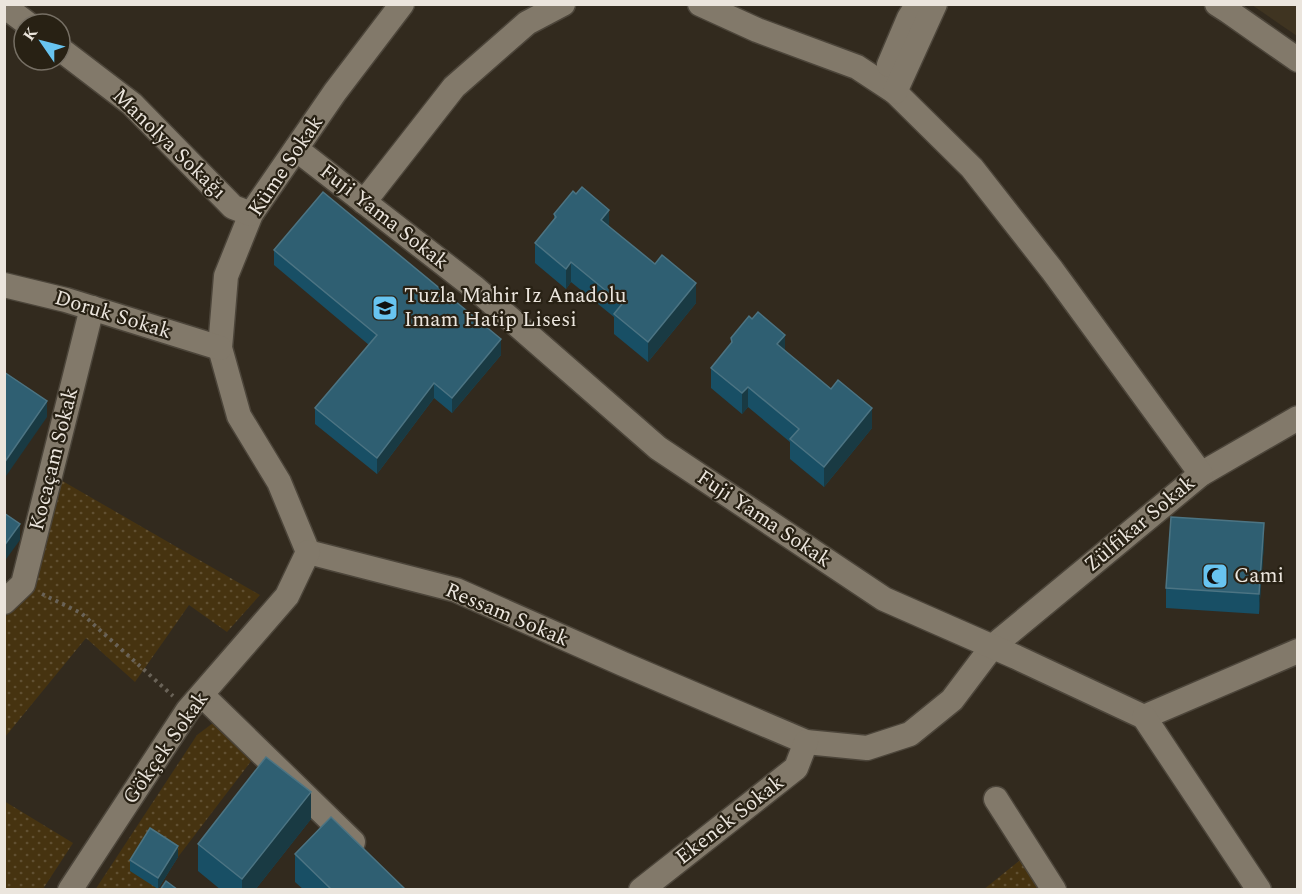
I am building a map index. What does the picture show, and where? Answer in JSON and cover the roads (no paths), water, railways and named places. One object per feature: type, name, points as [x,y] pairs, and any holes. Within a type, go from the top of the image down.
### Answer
[{"type":"street","name":"Küme Sokak","points":[[220,348],[226,276],[251,214],[335,92],[402,4]]},
{"type":"street","points":[[364,202],[454,87],[526,23],[562,4]]},
{"type":"street","points":[[700,4],[757,30],[857,67],[895,92],[972,168],[1052,270],[1201,474]]},
{"type":"street","points":[[890,65],[909,18],[918,4]]},
{"type":"street","points":[[895,92],[935,4]]},
{"type":"street","points":[[1216,4],[1228,10],[1298,60]]},
{"type":"street","name":"Manolya Sokağı","points":[[72,58],[132,104],[233,207],[251,214]]},
{"type":"street","name":"Fuji Yama Sokak","points":[[296,149],[475,288],[658,448],[884,599],[1144,717]]},
{"type":"street","name":"Doruk Sokak","points":[[4,285],[66,300],[220,348]]},
{"type":"street","name":"Kocaçam Sokak","points":[[4,602],[23,584],[92,308]]},
{"type":"street","points":[[220,348],[239,416],[279,482],[308,552]]},
{"type":"street","name":"Zülfikar Sokak","points":[[806,742],[867,748],[910,734],[952,700],[992,647],[1201,474],[1298,417]]},
{"type":"street","name":"Gökçek Sokak","points":[[70,890],[195,702],[286,596],[308,552]]},
{"type":"street","name":"Ressam Sokak","points":[[308,552],[456,590],[806,742]]},
{"type":"street","points":[[1259,890],[1144,717],[1298,651]]},
{"type":"street","points":[[195,702],[368,856]]},
{"type":"street","name":"Ekenek Sokak","points":[[641,890],[796,768],[806,742]]},
{"type":"street","points":[[996,800],[1054,890]]},
{"type":"place","name":"Tuzla Mahir Iz Anadolu Imam Hatip Lisesi","points":[[385,308]]},
{"type":"place","name":"Cami","points":[[1215,576]]}]
